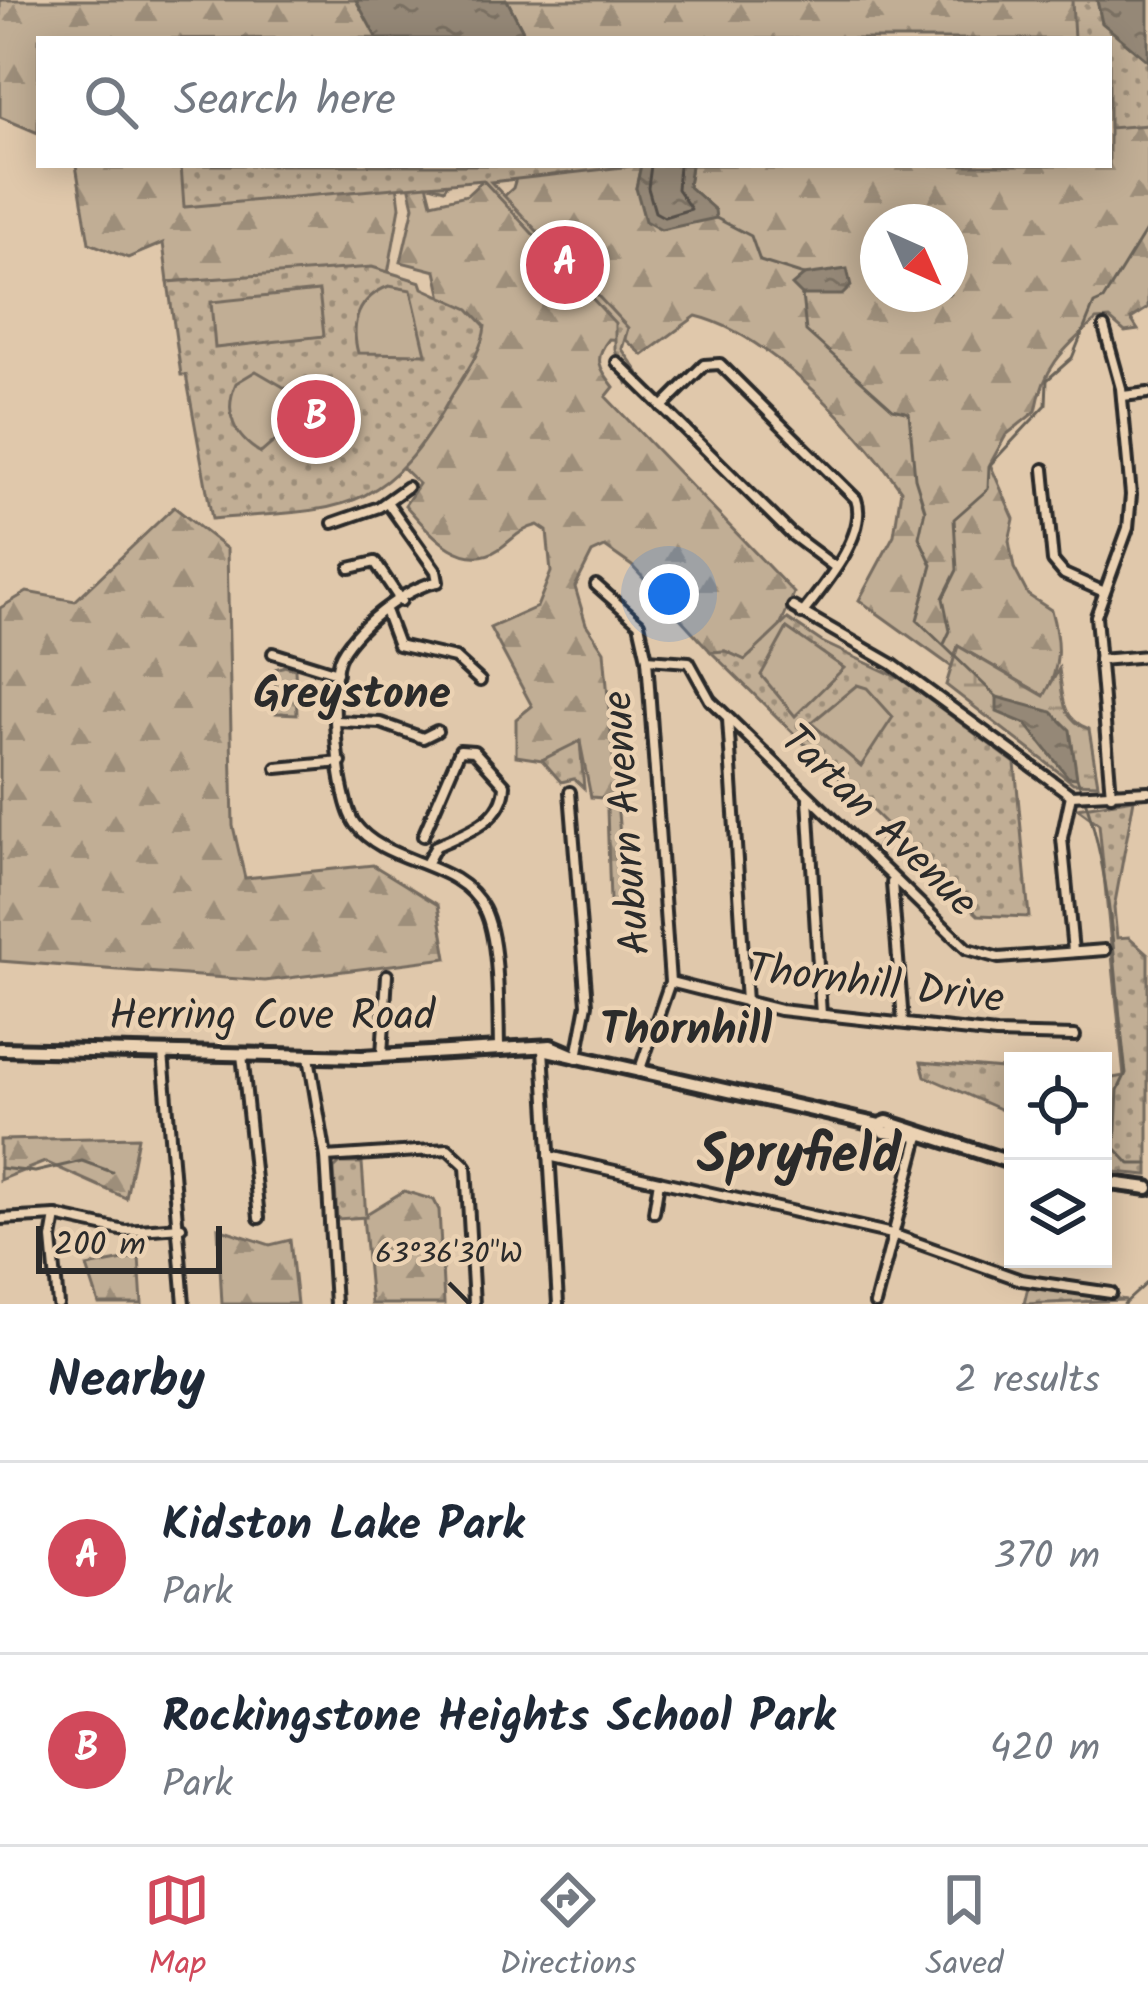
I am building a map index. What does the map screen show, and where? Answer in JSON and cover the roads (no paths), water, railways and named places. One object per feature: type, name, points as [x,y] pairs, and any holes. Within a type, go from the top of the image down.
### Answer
[{"type":"main road","name":"Herring Cove Road","points":[[0,1049],[308,1057],[499,1047],[570,1050],[577,1057],[879,1125],[884,1132],[919,1136],[1004,1160]]},
{"type":"main road","points":[[1112,1183],[1148,1188]]},
{"type":"street","points":[[1103,327],[1123,396],[1131,512],[1096,616],[1111,795]]},
{"type":"street","points":[[617,362],[791,534],[835,567]]},
{"type":"street","points":[[662,407],[704,364],[723,366],[856,500],[858,520],[835,567],[797,611],[892,664],[1071,795],[1148,791]]},
{"type":"street","points":[[1123,396],[1148,393]]},
{"type":"street","points":[[1044,470],[1053,561],[1064,574],[1102,591]]},
{"type":"street","points":[[333,523],[387,502],[407,487]]},
{"type":"street","points":[[387,502],[439,577],[438,582],[401,601],[389,618],[352,638],[337,673],[346,803],[356,826],[466,886],[486,913],[499,1047]]},
{"type":"street","points":[[350,568],[375,562],[401,601]]},
{"type":"street","name":"Auburn Avenue","points":[[596,585],[639,623],[646,659],[670,982],[639,1072]]},
{"type":"street","points":[[389,618],[398,645],[455,658],[480,681]]},
{"type":"street","points":[[273,653],[337,673]]},
{"type":"street","points":[[1100,661],[1148,656]]},
{"type":"street","name":"Tartan Avenue","points":[[646,659],[686,660],[701,689],[728,718],[892,882],[977,954],[999,958],[1105,950]]},
{"type":"street","points":[[728,718],[746,1002]]},
{"type":"street","points":[[337,721],[381,723],[423,738],[437,731]]},
{"type":"street","points":[[423,836],[435,796],[460,750],[474,751],[505,785],[504,797],[466,837],[436,846],[426,864]]},
{"type":"street","points":[[277,768],[341,762]]},
{"type":"street","points":[[569,792],[586,1004],[577,1057]]},
{"type":"street","points":[[1071,795],[1062,838],[1073,951]]},
{"type":"street","points":[[808,797],[821,1015]]},
{"type":"street","points":[[892,882],[903,1022]]},
{"type":"street","points":[[382,1055],[387,975]]},
{"type":"street","name":"Thornhill Drive","points":[[670,982],[821,1015],[992,1034],[1075,1036]]},
{"type":"street","points":[[543,1049],[558,1304]]},
{"type":"street","points":[[163,1052],[184,1304]]},
{"type":"street","points":[[242,1054],[259,1218]]},
{"type":"street","points":[[308,1057],[326,1157],[335,1304]]},
{"type":"street","points":[[875,1304],[919,1136]]},
{"type":"street","points":[[326,1157],[448,1149],[463,1158],[474,1304]]},
{"type":"street","points":[[548,1156],[892,1234],[1021,1280],[1112,1293]]},
{"type":"street","points":[[654,1212],[659,1181]]},
{"type":"street","points":[[0,1219],[56,1216],[118,1230],[181,1227]]},
{"type":"street","points":[[56,1216],[52,1239],[58,1304]]},
{"type":"water","points":[[356,0],[507,0],[525,36],[375,36]]},
{"type":"water","points":[[1097,0],[1148,0],[1148,61],[1102,23]]},
{"type":"water","points":[[640,168],[691,168],[688,186],[715,210],[716,218],[661,230],[645,221],[636,188]]},
{"type":"water","points":[[847,269],[851,286],[842,295],[802,295],[792,285],[804,275]]},
{"type":"water","points":[[997,697],[1052,712],[1070,730],[1077,778],[1068,777],[1026,724],[997,712]]},
{"type":"waterway","points":[[716,218],[751,236],[760,261],[804,275]]},
{"type":"waterway","points":[[944,644],[950,631],[943,598],[957,570],[954,519],[988,489],[989,466],[1046,405],[1047,380],[1072,358],[1094,304],[1103,300],[1148,227]]},
{"type":"waterway","points":[[802,295],[806,331],[893,409],[909,413],[915,478],[925,510],[919,537],[932,565],[917,620],[997,697]]},
{"type":"waterway","points":[[1077,778],[1099,850],[1115,961],[1126,1073],[1118,1090],[1115,1148],[1130,1164],[1148,1164]]},
{"type":"waterway","points":[[0,1168],[35,1172],[82,1161],[112,1172]]},
{"type":"waterway","points":[[1124,1304],[1148,1282]]},
{"type":"place","name":"Kidston Lake Park","points":[[565,265]]},
{"type":"place","name":"Rockingstone Heights School Park","points":[[316,419]]},
{"type":"district","name":"Greystone","points":[[352,696]]},
{"type":"district","name":"Thornhill","points":[[686,1032]]},
{"type":"district","name":"Spryfield","points":[[799,1158]]}]
